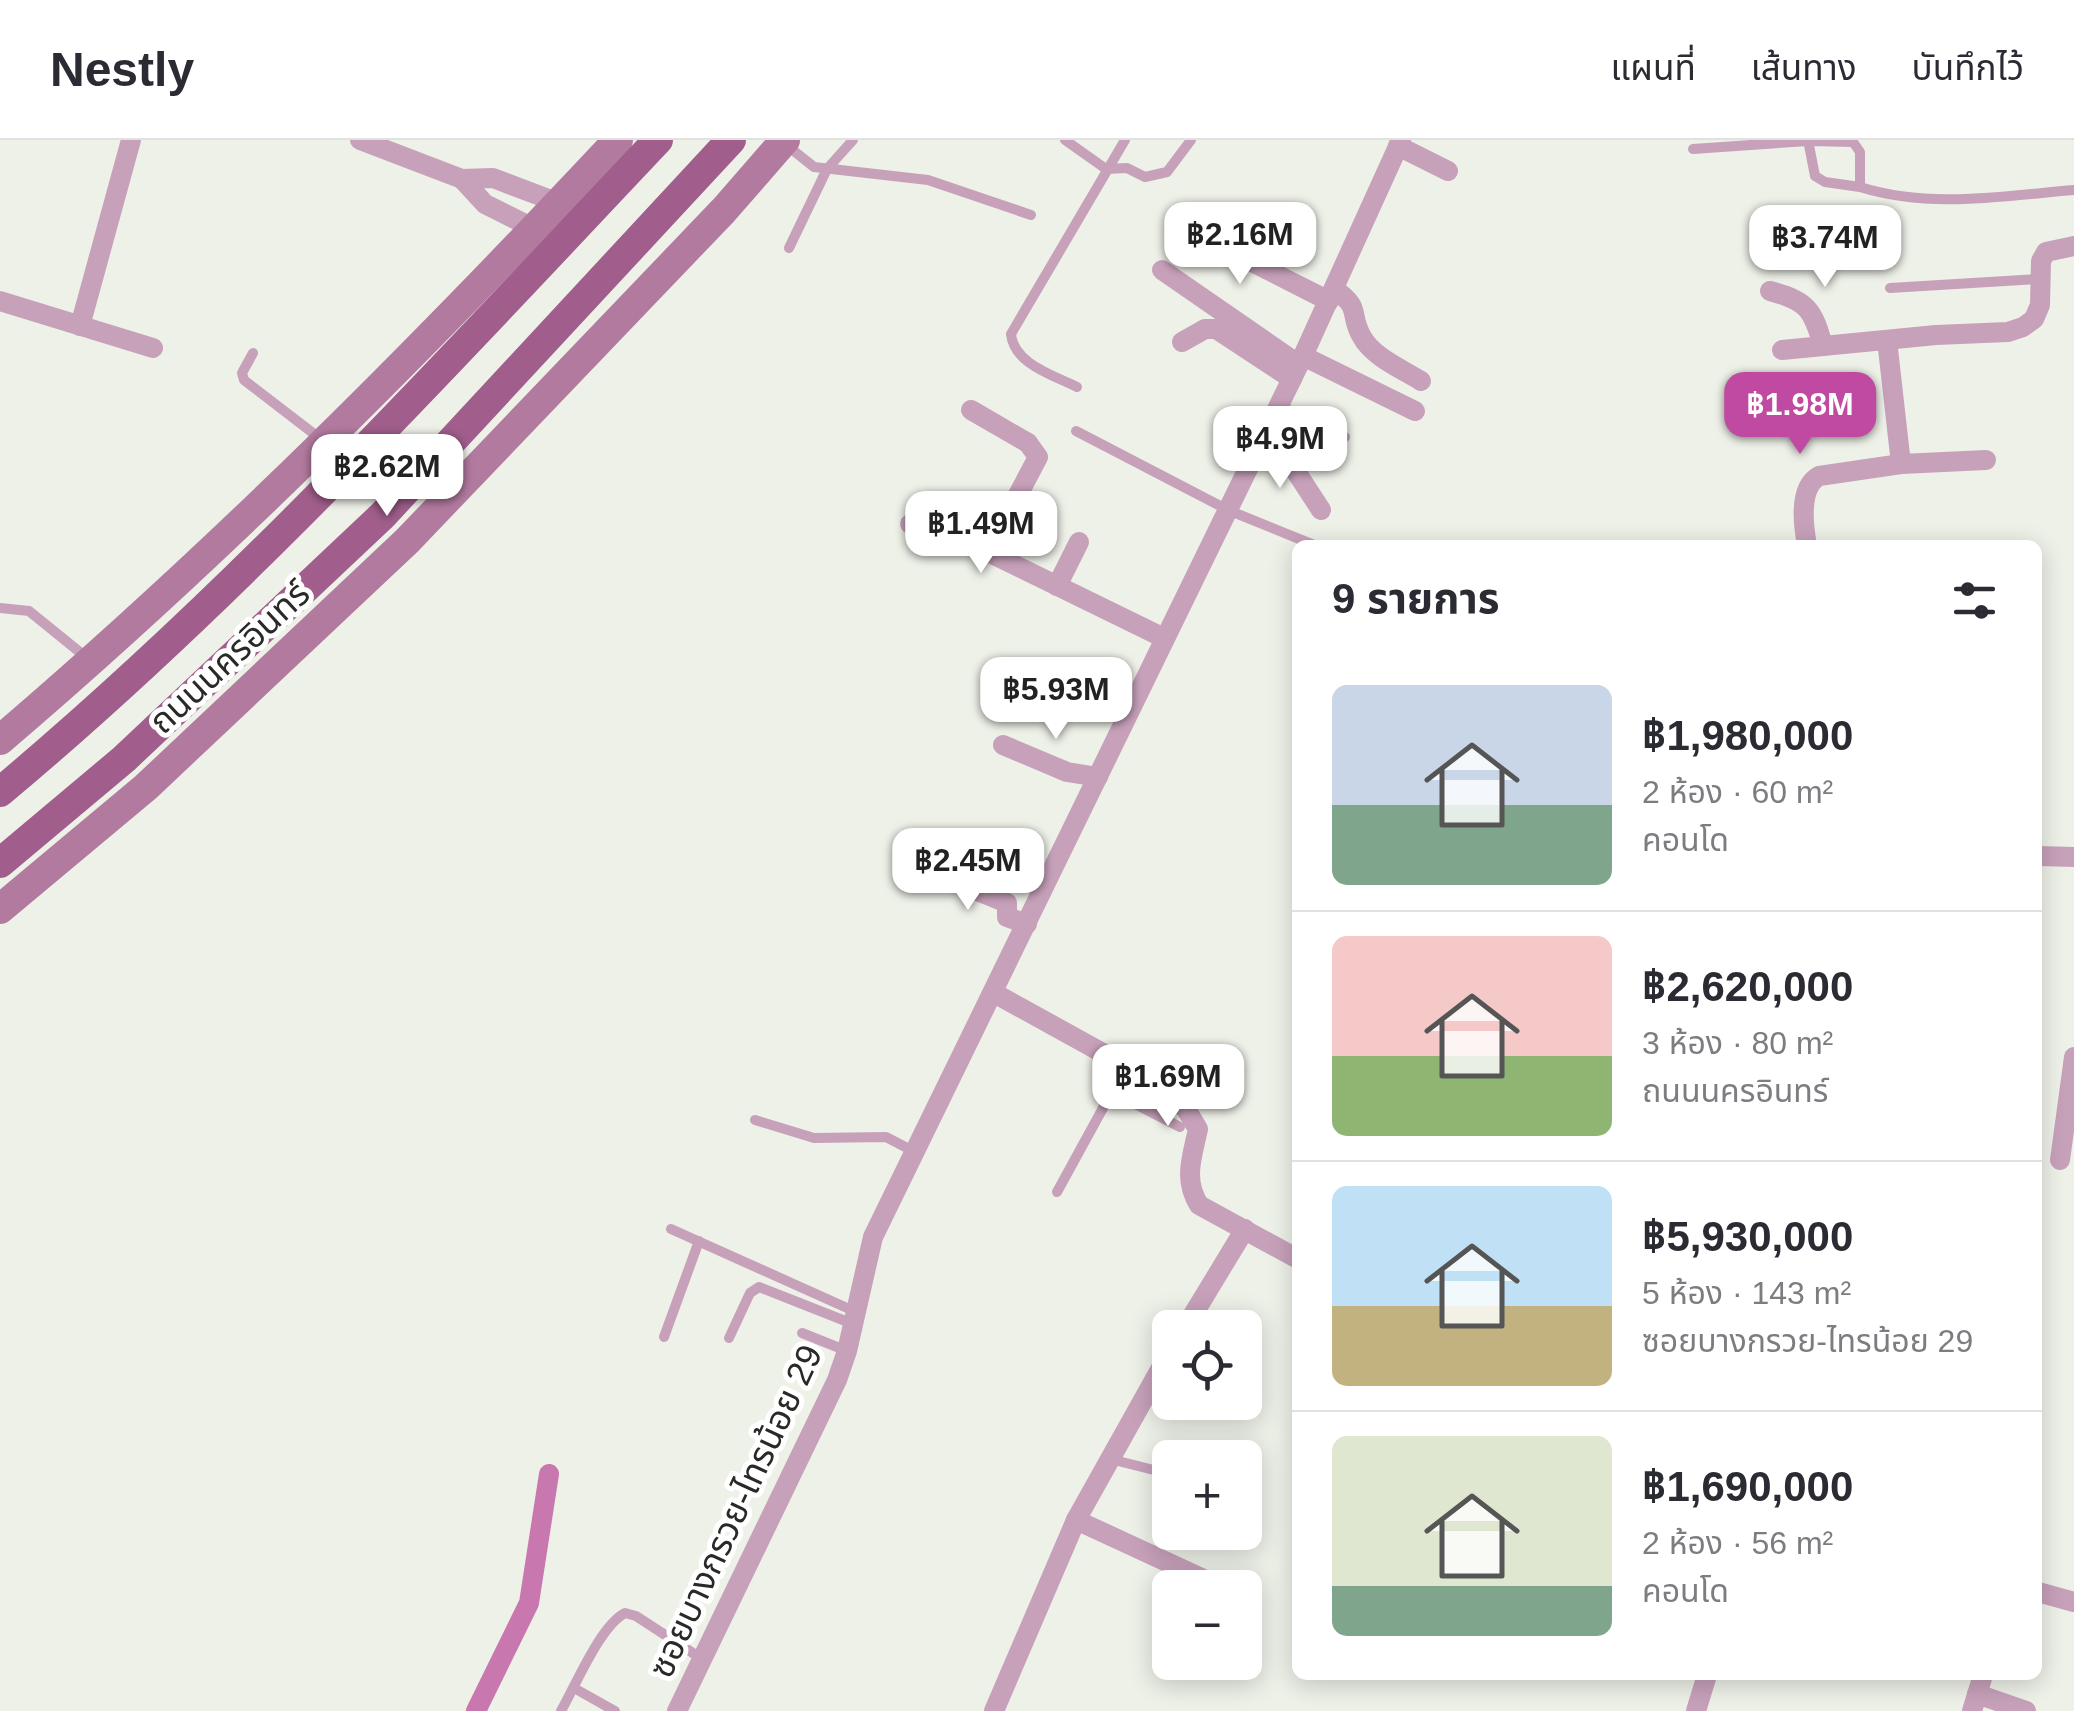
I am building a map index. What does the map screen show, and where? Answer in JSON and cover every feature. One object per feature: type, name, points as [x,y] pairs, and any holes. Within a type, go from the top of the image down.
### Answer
[{"type":"main road","points":[[0,740],[325,443],[618,140]]},
{"type":"main road","name":"ถนนนครอินทร์","points":[[0,792],[100,708],[354,461],[658,140]]},
{"type":"main road","name":"ถนนนครอินทร์","points":[[0,863],[124,759],[382,515],[731,140]]},
{"type":"main road","name":"ถนนนครอินทร์","points":[[0,909],[146,787],[407,541],[724,210],[784,141]]},
{"type":"street","points":[[80,326],[131,140]]},
{"type":"street","points":[[360,140],[462,180],[485,204],[535,229]]},
{"type":"street","points":[[1399,143],[1448,172]]},
{"type":"street","name":"ซอยบางกรวย-ไทรน้อย 29","points":[[677,1711],[826,1408],[848,1351],[873,1238],[1298,366],[1399,143]]},
{"type":"street","points":[[462,180],[492,178],[559,203]]},
{"type":"street","points":[[1174,224],[1354,306],[1361,336],[1371,348],[1420,381]]},
{"type":"street","points":[[1782,350],[2023,328],[2034,319],[2040,305],[2041,262],[2046,252],[2074,246]]},
{"type":"street","points":[[1162,270],[1298,366]]},
{"type":"street","points":[[1770,291],[1799,298],[1809,309],[1822,346]]},
{"type":"street","points":[[0,301],[153,348]]},
{"type":"street","points":[[1182,342],[1205,329],[1216,329],[1415,411]]},
{"type":"street","points":[[1888,340],[1901,464]]},
{"type":"street","points":[[971,410],[1028,443],[1038,457],[988,552]]},
{"type":"street","points":[[1256,451],[1295,470],[1321,510]]},
{"type":"street","points":[[1806,540],[1806,490],[1810,481],[1819,476],[1901,464],[1986,460]]},
{"type":"street","points":[[910,524],[931,528],[988,552],[1164,638]]},
{"type":"street","points":[[1057,586],[1080,542]]},
{"type":"street","points":[[1002,745],[1067,772],[1098,777]]},
{"type":"street","points":[[2042,856],[2074,857]]},
{"type":"street","points":[[916,866],[1007,903],[1007,917],[1027,924]]},
{"type":"street","points":[[994,993],[1148,1078],[1186,1109],[1198,1129],[1188,1174],[1190,1190],[1199,1205],[1292,1255]]},
{"type":"street","points":[[2060,1160],[2074,1057]]},
{"type":"street","points":[[1196,1310],[1246,1228]]},
{"type":"street","points":[[994,1711],[1076,1520],[1152,1384]]},
{"type":"street","points":[[1076,1520],[1184,1570]]},
{"type":"street","points":[[2042,1593],[2074,1602]]},
{"type":"street","points":[[1696,1711],[1705,1680]]},
{"type":"street","points":[[1977,1693],[2026,1711]]},
{"type":"lane","points":[[789,248],[827,169],[852,140]]},
{"type":"lane","points":[[1065,140],[1106,169],[1127,168],[1145,177],[1167,172],[1190,140]]},
{"type":"lane","points":[[1693,149],[1808,140],[1852,142],[1857,146],[1861,163],[1860,187]]},
{"type":"lane","points":[[1808,140],[1815,176],[1824,182],[1922,200],[2074,190]]},
{"type":"lane","points":[[784,141],[814,167],[928,180],[1030,215]]},
{"type":"lane","points":[[1077,387],[1025,360],[1012,344],[1012,334],[1121,141]]},
{"type":"lane","points":[[1121,141],[1127,168]]},
{"type":"lane","points":[[1890,288],[2040,279]]},
{"type":"lane","points":[[253,353],[242,374],[244,380],[325,443]]},
{"type":"lane","points":[[1278,405],[1345,438]]},
{"type":"lane","points":[[1076,431],[1228,510],[1302,540]]},
{"type":"lane","points":[[0,608],[29,611],[91,660]]},
{"type":"lane","points":[[1057,1192],[1126,1066]]},
{"type":"lane","points":[[1112,1092],[1180,1127]]},
{"type":"lane","points":[[755,1120],[814,1138],[886,1136],[915,1152]]},
{"type":"lane","points":[[671,1228],[854,1318]]},
{"type":"lane","points":[[664,1337],[700,1241]]},
{"type":"lane","points":[[729,1338],[750,1293],[760,1287],[854,1318]]},
{"type":"lane","points":[[802,1332],[848,1351]]},
{"type":"lane","points":[[1109,1459],[1152,1470]]},
{"type":"lane","points":[[561,1711],[605,1633],[625,1613],[636,1616],[702,1660]]},
{"type":"lane","points":[[574,1688],[615,1711]]},
{"type":"waterway","points":[[476,1711],[529,1603],[549,1474]]}]
